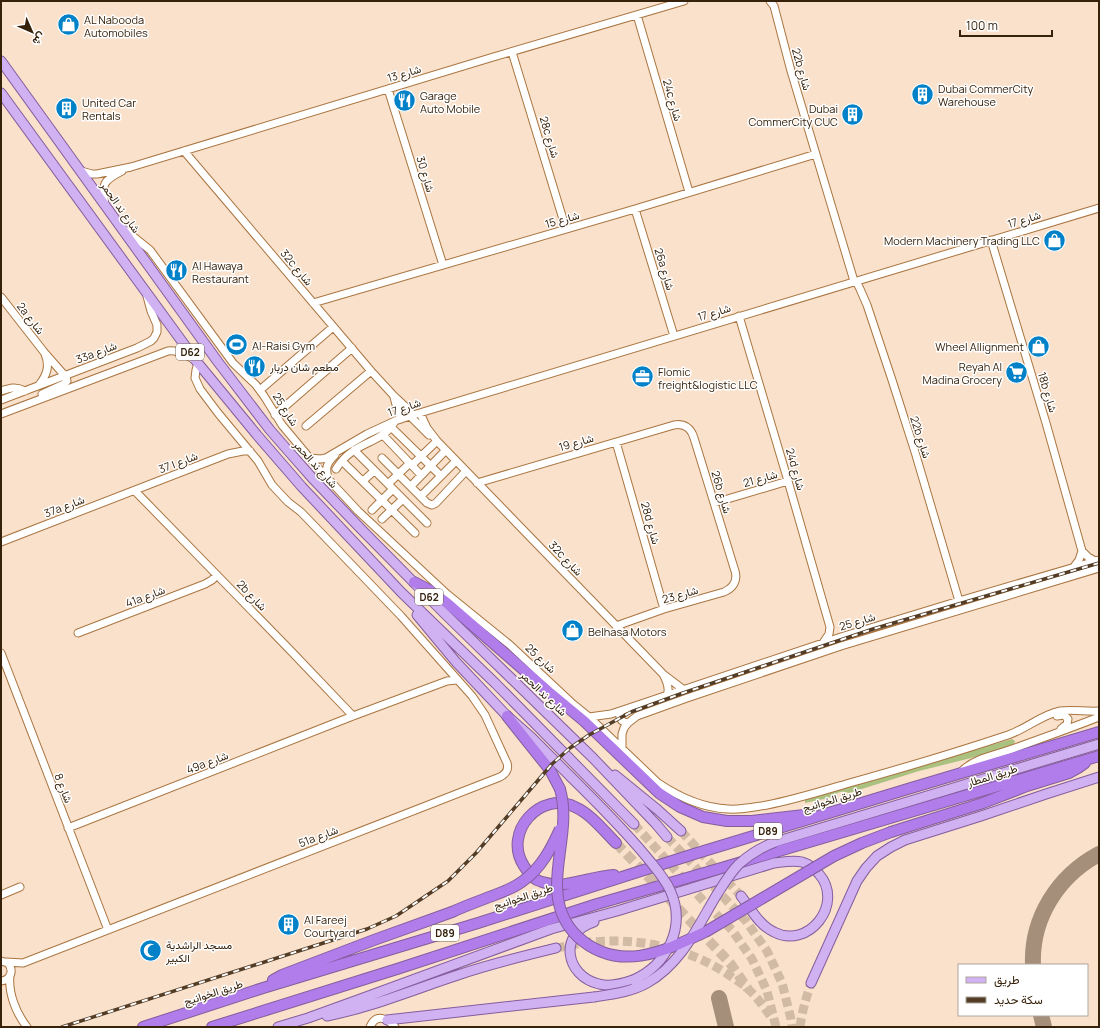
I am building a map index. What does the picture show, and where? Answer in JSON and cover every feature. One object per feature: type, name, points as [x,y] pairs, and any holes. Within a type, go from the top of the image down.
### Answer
[{"type":"highway","points":[[414,582],[431,591],[451,606],[584,721],[659,793],[680,807],[703,817],[727,821],[752,821],[799,815],[820,815]]},
{"type":"highway","points":[[506,716],[550,770],[560,789],[563,804],[563,819],[557,886],[558,900],[562,914],[569,927],[585,942],[604,953],[626,957],[655,953],[692,938],[720,924],[834,856],[862,843],[1069,773],[1094,757]]},
{"type":"highway","name":"طريق المطار","points":[[910,788],[1099,732]]},
{"type":"highway","name":"طريق المطار","points":[[212,1027],[597,904],[1094,757]]},
{"type":"highway","name":"طريق الخوانيج","points":[[143,1027],[263,988],[910,788]]},
{"type":"highway","points":[[616,843],[583,811],[574,806],[555,804],[545,806],[528,817],[520,830],[517,844],[518,853],[524,866],[532,877],[540,882],[549,884],[567,884],[600,876],[626,875]]},
{"type":"highway","points":[[263,988],[282,975],[452,912],[514,887],[523,881],[540,865],[554,842],[563,819]]},
{"type":"main road","name":"شارع ند الحمر","points":[[1,61],[218,362],[270,430],[314,480],[362,530],[593,758],[667,837]]},
{"type":"main road","name":"D62","points":[[1,93],[198,363],[302,487],[401,592],[496,684],[634,824]]},
{"type":"main road","points":[[401,592],[456,662],[506,716],[528,734],[603,809],[642,851],[666,883],[673,896],[676,909],[676,919],[672,941],[657,964],[646,974],[625,983],[610,985],[591,982],[584,978],[575,968],[570,955],[571,942],[579,931],[590,924],[610,917],[617,911]]},
{"type":"main road","points":[[1081,738],[1099,727]]},
{"type":"main road","points":[[387,1020],[594,997],[624,992],[639,987],[668,969],[683,951],[722,886],[733,871],[745,859],[767,845],[1099,744]]},
{"type":"main road","points":[[593,758],[635,790],[681,831]]},
{"type":"main road","points":[[811,984],[857,881],[877,856],[905,840],[1099,777]]},
{"type":"main road","points":[[278,1027],[308,1018],[551,929],[617,911],[774,863],[802,862],[810,865],[822,877],[828,891],[826,907],[819,922],[808,931],[791,936],[774,933],[767,928],[757,918],[741,896]]},
{"type":"main road","points":[[308,1018],[327,1016],[351,1010],[484,967],[556,948]]},
{"type":"street","name":"شارع 13","points":[[80,171],[97,174],[131,167],[684,1]]},
{"type":"street","name":"22b شارع","points":[[772,3],[855,281],[862,292],[867,305],[915,452],[959,601]]},
{"type":"street","name":"24c شارع","points":[[637,15],[689,192]]},
{"type":"street","name":"28c شارع","points":[[512,52],[566,229]]},
{"type":"street","name":"شارع 30","points":[[388,89],[443,265]]},
{"type":"street","name":"32c شارع","points":[[184,151],[255,233],[333,327],[394,396],[427,428],[456,461],[663,674],[684,690]]},
{"type":"street","name":"شارع 15","points":[[313,303],[635,209],[816,154]]},
{"type":"street","name":"شارع 13","points":[[105,206],[103,191],[105,183],[110,178],[131,167]]},
{"type":"street","name":"شارع 17","points":[[309,458],[326,458],[367,434],[414,415],[1099,208]]},
{"type":"street","name":"26a شارع","points":[[635,209],[674,336]]},
{"type":"street","name":"شارع 25","points":[[119,225],[150,250],[233,363],[260,390],[269,402],[282,425],[309,458],[358,511],[447,594],[510,645],[589,717],[621,711],[844,636],[959,601],[1073,568],[1098,563]]},
{"type":"street","name":"18b شارع","points":[[991,240],[1046,423],[1082,551]]},
{"type":"street","name":"33a شارع","points":[[1,400],[151,341],[156,335],[157,325],[151,311],[147,294]]},
{"type":"street","name":"2a شارع","points":[[2,301],[44,352],[66,375]]},
{"type":"street","name":"24d شارع","points":[[739,316],[830,627]]},
{"type":"street","points":[[260,390],[333,327]]},
{"type":"street","points":[[275,415],[352,348]]},
{"type":"street","points":[[2,414],[168,351],[173,350],[180,352],[198,363]]},
{"type":"street","points":[[39,386],[47,370],[48,362],[44,352]]},
{"type":"street","name":"51a شارع","points":[[1,981],[7,979],[23,963],[500,777],[506,772],[507,769],[507,763],[488,722],[472,696],[365,578],[301,512],[288,502],[272,485],[250,451],[218,414],[198,386],[195,374],[198,363]]},
{"type":"street","points":[[306,426],[371,371]]},
{"type":"street","points":[[2,414],[14,406],[64,384],[67,381],[66,375]]},
{"type":"street","points":[[1,391],[13,388],[25,391]]},
{"type":"street","name":"32c شارع","points":[[394,396],[397,408],[396,423]]},
{"type":"street","name":"32c شارع","points":[[414,415],[425,432],[436,440]]},
{"type":"street","points":[[336,469],[354,450],[382,435],[396,423],[421,456],[441,476]]},
{"type":"street","name":"شارع 19","points":[[478,483],[674,425],[682,424]]},
{"type":"street","name":"26b شارع","points":[[682,424],[693,433],[735,571]]},
{"type":"street","points":[[382,435],[422,475]]},
{"type":"street","points":[[228,454],[236,447],[238,438]]},
{"type":"street","points":[[372,510],[382,500],[399,474],[421,456],[436,440]]},
{"type":"street","name":"28d شارع","points":[[616,442],[664,609]]},
{"type":"street","name":"شارع 17","points":[[328,478],[326,471],[328,464],[340,450]]},
{"type":"street","points":[[354,450],[427,522]]},
{"type":"street","points":[[382,519],[392,510],[410,485],[446,450]]},
{"type":"street","name":"شارع ا 37","points":[[135,491],[228,454],[250,451]]},
{"type":"street","points":[[382,458],[429,504],[434,504],[466,471]]},
{"type":"street","points":[[342,461],[415,533]]},
{"type":"street","points":[[421,496],[456,461]]},
{"type":"street","points":[[363,481],[388,464]]},
{"type":"street","name":"شارع 21","points":[[714,503],[788,481]]},
{"type":"street","name":"37a شارع","points":[[1,542],[135,491]]},
{"type":"street","name":"2b شارع","points":[[135,491],[353,716]]},
{"type":"street","points":[[1073,568],[1079,560],[1082,551],[1098,563]]},
{"type":"street","name":"شارع 25","points":[[628,723],[637,716],[680,700],[1098,563]]},
{"type":"street","name":"شارع 23","points":[[616,626],[664,609],[729,590],[734,586],[736,580],[735,571]]},
{"type":"street","name":"41a شارع","points":[[78,633],[205,584],[217,575]]},
{"type":"street","points":[[830,627],[835,632],[844,636]]},
{"type":"street","points":[[824,643],[829,634],[830,627]]},
{"type":"street","name":"شارع 8","points":[[1,654],[108,930]]},
{"type":"street","points":[[436,685],[444,677],[447,669]]},
{"type":"street","points":[[663,674],[666,678],[668,687],[667,695]]},
{"type":"street","name":"49a شارع","points":[[68,828],[353,716],[450,680],[457,680]]},
{"type":"street","points":[[621,711],[619,714],[621,721],[628,723],[622,734],[622,748]]},
{"type":"street","points":[[589,717],[658,783],[684,799],[713,807],[743,809],[777,803],[803,796],[1010,734],[1050,714],[1064,711],[1099,711]]},
{"type":"street","points":[[1038,720],[1062,714],[1066,716],[1068,719],[1067,724],[1057,733]]},
{"type":"street","points":[[961,773],[968,766],[979,760],[1099,718]]},
{"type":"street","points":[[1,895],[20,887]]},
{"type":"street","points":[[3,961],[11,968],[10,991],[19,1016],[27,1027]]},
{"type":"street","name":"51a شارع","points":[[3,961],[23,963]]},
{"type":"street","points":[[1,981],[10,991]]},
{"type":"street","points":[[19,1016],[19,1027]]},
{"type":"street","points":[[370,1026],[378,1019],[387,1020],[395,1027]]},
{"type":"green space","points":[[1012,739],[1015,741],[1014,745],[979,756],[919,771],[849,793],[840,792],[828,798],[805,803],[805,797],[987,744],[988,746]]},
{"type":"taxiway","points":[[1033,964],[1037,931],[1042,915],[1050,900],[1071,874],[1084,863],[1099,854]]},
{"type":"taxiway","points":[[719,998],[726,1027]]},
{"type":"taxiway","points":[[1041,1016],[1044,1027]]},
{"type":"tunnel","points":[[634,824],[707,905],[732,930],[752,959],[767,991],[776,1027]]},
{"type":"tunnel","points":[[681,831],[741,896]]},
{"type":"tunnel","points":[[667,837],[746,921],[767,951],[782,983],[792,1027]]},
{"type":"tunnel","points":[[616,843],[730,963],[748,989]]},
{"type":"tunnel","points":[[556,948],[577,944],[618,941],[638,942],[678,951],[698,958],[716,967],[741,983],[754,995],[771,1017]]},
{"type":"tunnel","points":[[800,1027],[804,1005],[811,983]]},
{"type":"railway","points":[[62,1027],[367,929],[396,916],[448,881],[476,853],[552,764],[570,748],[589,735],[631,712],[873,629],[1099,563]]},
{"type":"place","name":"AL Nabooda Automobiles","points":[[68,25]]},
{"type":"place","name":"Dubai CommerCity Warehouse","points":[[923,94]]},
{"type":"place","name":"Garage Auto Mobile","points":[[404,101]]},
{"type":"place","name":"United Car Rentals","points":[[66,108]]},
{"type":"place","name":"Dubai CommerCity CUC","points":[[853,114]]},
{"type":"place","name":"Modern Machinery Trading LLC","points":[[1055,240]]},
{"type":"place","name":"Al Hawaya Restaurant","points":[[177,271]]},
{"type":"place","name":"Al-Raisi Gym","points":[[236,345]]},
{"type":"place","name":"Wheel Allignment","points":[[1039,346]]},
{"type":"place","name":"مطعم شان دربار","points":[[255,366]]},
{"type":"place","name":"Reyah Al Madina Grocery","points":[[1017,372]]},
{"type":"place","name":"Flomic freight&logistic LLC","points":[[643,377]]},
{"type":"place","name":"Belhasa Motors","points":[[573,631]]},
{"type":"place","name":"Al Fareej Courtyard","points":[[288,925]]},
{"type":"place","name":"مسجد الراشدية الكبير","points":[[150,950]]}]
